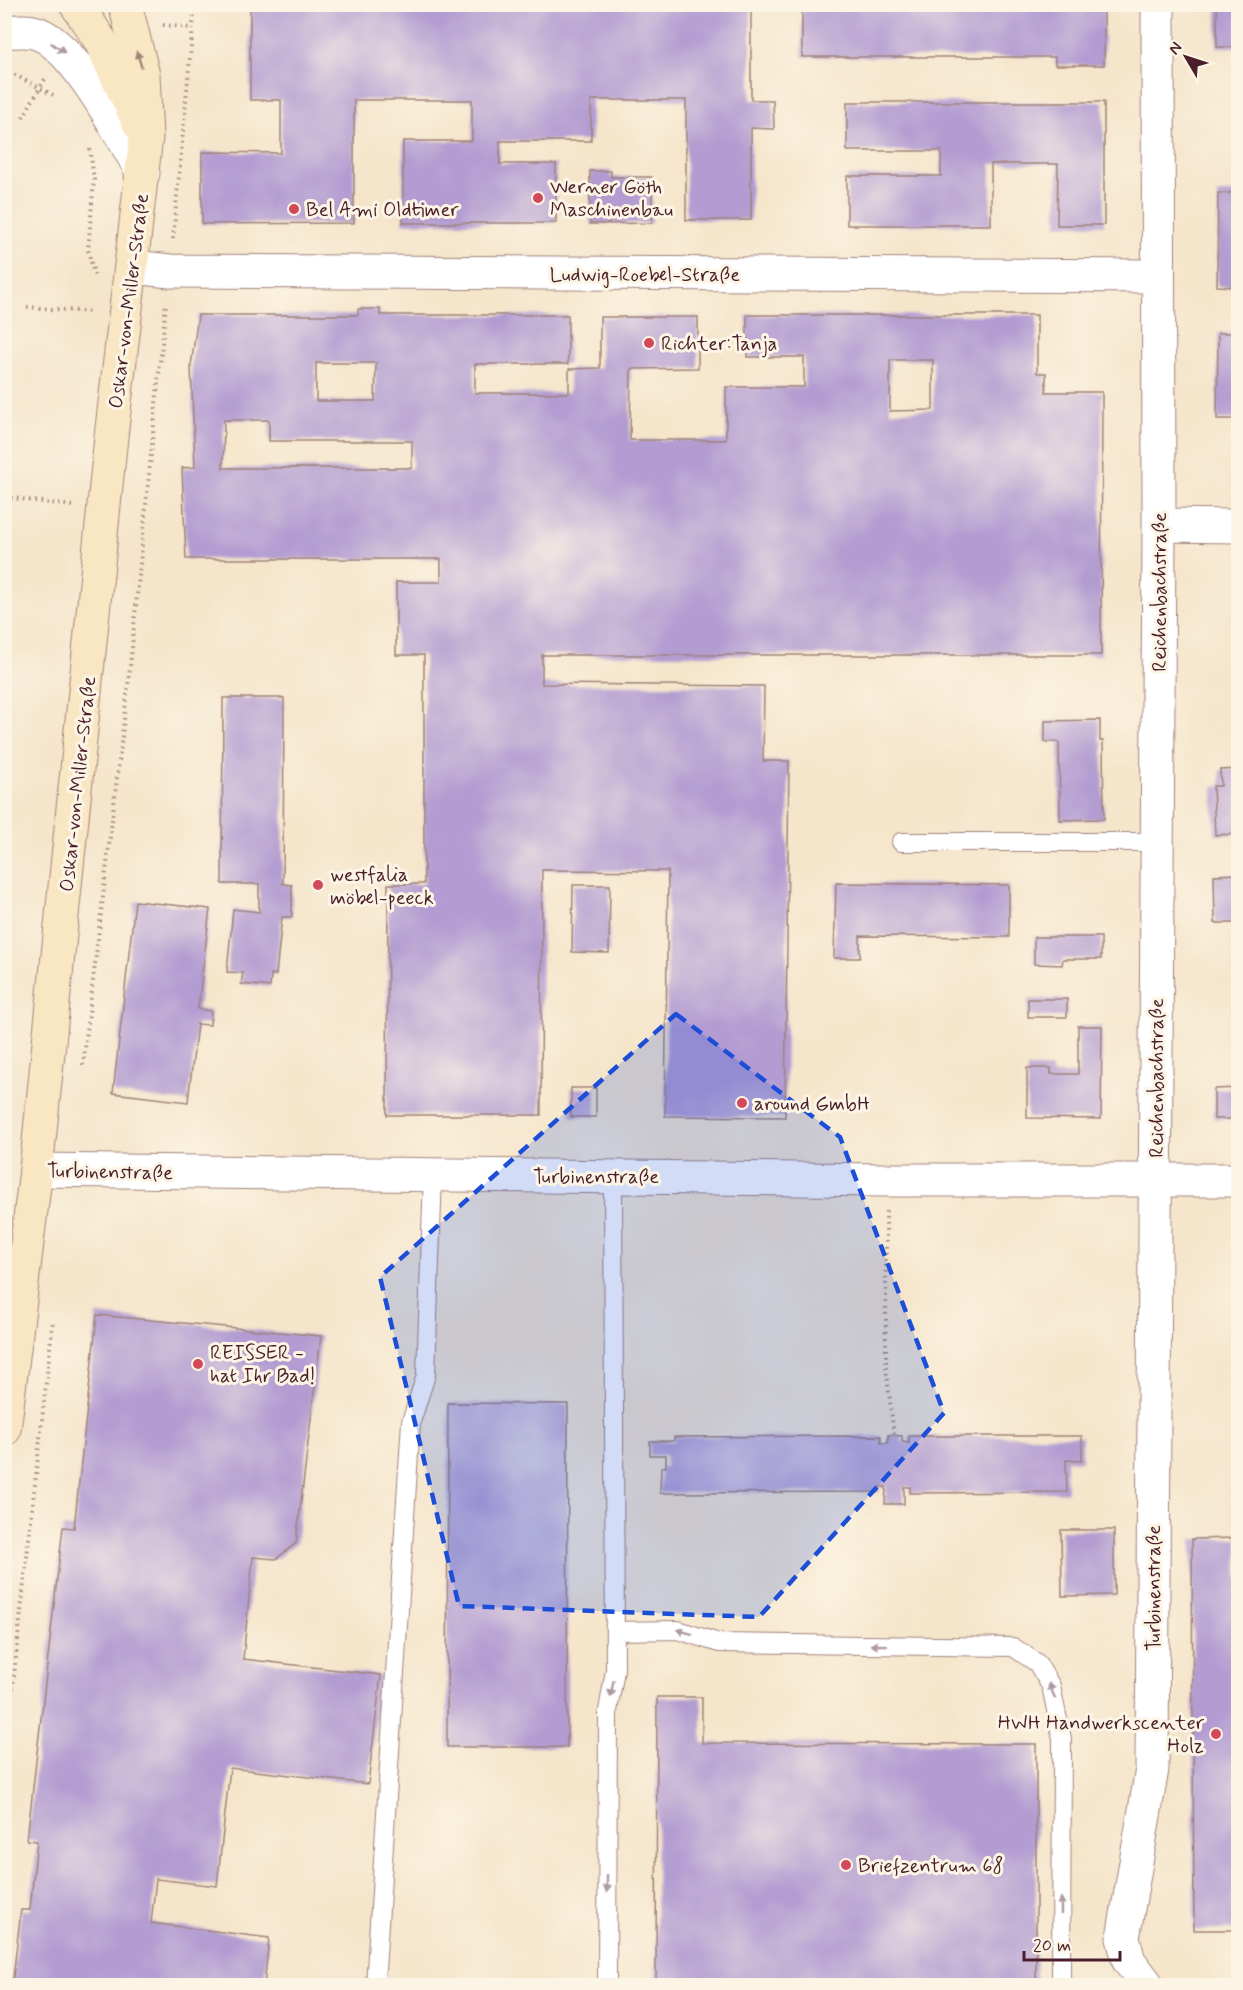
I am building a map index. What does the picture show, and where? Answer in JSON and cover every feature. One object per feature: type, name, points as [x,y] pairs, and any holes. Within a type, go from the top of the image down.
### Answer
[{"type":"main road","points":[[76,4],[100,40],[146,137]]},
{"type":"main road","name":"Oskar-von-Miller-Straße","points":[[4,1430],[36,1170],[104,510],[146,137],[143,75],[125,4]]},
{"type":"street","name":"Reichenbachstraße","points":[[1155,1180],[1159,525],[1158,4]]},
{"type":"street","points":[[4,31],[34,32],[69,56],[95,92],[142,173]]},
{"type":"street","name":"Ludwig-Roebel-Straße","points":[[133,267],[170,271],[1158,276]]},
{"type":"street","points":[[1159,525],[1239,526]]},
{"type":"street","name":"Turbinenstraße","points":[[36,1170],[884,1180],[1239,1180]]},
{"type":"street","name":"Turbinenstraße","points":[[1148,1986],[1129,1961],[1123,1938],[1152,1769],[1155,1180]]},
{"type":"lane","points":[[902,842],[1157,842]]},
{"type":"lane","points":[[375,1986],[411,1422],[426,1375],[433,1175]]},
{"type":"lane","points":[[607,1986],[608,1711],[615,1670],[613,1176]]},
{"type":"lane","points":[[615,1631],[678,1630],[719,1642],[1012,1647],[1037,1663],[1051,1686],[1062,1739],[1061,1986]]},
{"type":"path","points":[[81,1077],[129,677],[195,4]]},
{"type":"path","points":[[4,69],[40,86],[66,103]]},
{"type":"path","points":[[23,117],[40,86]]},
{"type":"path","points":[[89,140],[94,180],[88,250],[96,282]]},
{"type":"path","points":[[27,307],[93,312]]},
{"type":"path","points":[[5,497],[104,510]]},
{"type":"path","points":[[884,1180],[886,1367],[894,1436]]},
{"type":"path","points":[[4,1766],[54,1314]]},
{"type":"highlighted area","points":[[676,1014],[840,1137],[944,1413],[759,1617],[459,1606],[380,1277]]},
{"type":"building","points":[[250,4],[751,4],[751,100],[773,100],[774,129],[751,128],[751,220],[686,220],[686,100],[591,100],[591,141],[500,141],[500,164],[556,164],[556,223],[403,223],[403,141],[472,141],[472,100],[354,100],[354,223],[202,224],[202,152],[281,153],[281,100],[250,100]]},
{"type":"building","points":[[802,4],[1104,4],[1104,65],[1055,65],[1055,57],[802,57]]},
{"type":"building","points":[[1217,4],[1238,4],[1238,47],[1217,47]]},
{"type":"building","points":[[847,102],[1104,102],[1104,225],[1057,225],[1058,164],[991,164],[991,225],[847,225],[847,176],[941,176],[941,151],[847,151]]},
{"type":"building","points":[[590,171],[611,171],[611,177],[652,177],[652,223],[590,224]]},
{"type":"building","points":[[1218,193],[1238,193],[1238,287],[1217,286]]},
{"type":"building","points":[[358,309],[380,309],[380,315],[568,315],[568,364],[475,364],[475,393],[569,393],[569,369],[600,368],[600,317],[698,317],[698,368],[631,369],[630,440],[726,440],[726,387],[804,387],[804,357],[747,357],[747,315],[1037,315],[1037,373],[1046,373],[1046,392],[1102,392],[1101,655],[542,655],[542,684],[764,686],[763,761],[789,761],[785,1117],[665,1116],[668,871],[542,870],[541,1115],[387,1115],[388,884],[424,884],[424,655],[396,655],[396,582],[441,582],[441,559],[186,559],[182,468],[195,467],[191,366],[198,315],[358,315]],"holes":[[[890,360],[933,360],[933,410],[890,411]],[[316,363],[376,363],[375,401],[316,401]],[[224,420],[269,420],[269,441],[412,441],[412,468],[223,468]]]},
{"type":"building","points":[[1218,333],[1238,333],[1238,419],[1217,419]]},
{"type":"building","points":[[223,698],[284,698],[283,884],[292,885],[292,917],[282,917],[276,975],[271,974],[270,987],[241,984],[243,973],[227,972],[233,909],[259,912],[259,884],[222,884]]},
{"type":"building","points":[[1100,720],[1100,741],[1103,741],[1104,819],[1060,820],[1059,742],[1045,742],[1045,721]]},
{"type":"building","points":[[1238,769],[1238,834],[1215,835],[1213,786],[1221,786],[1220,770]]},
{"type":"building","points":[[1238,874],[1238,923],[1215,923],[1214,875]]},
{"type":"building","points":[[836,883],[1009,885],[1009,937],[860,936],[860,958],[834,958]]},
{"type":"building","points":[[573,885],[610,885],[609,953],[572,952]]},
{"type":"building","points":[[135,901],[210,909],[198,1009],[211,1011],[210,1025],[197,1024],[188,1102],[113,1093]]},
{"type":"building","points":[[1034,937],[1101,937],[1101,959],[1063,959],[1062,965],[1034,964]]},
{"type":"building","points":[[1028,999],[1067,999],[1067,1017],[1028,1017]]},
{"type":"building","points":[[1078,1026],[1102,1026],[1101,1119],[1027,1118],[1027,1068],[1051,1068],[1051,1074],[1078,1074]]},
{"type":"building","points":[[571,1088],[596,1088],[596,1117],[571,1117]]},
{"type":"building","points":[[1238,1088],[1238,1119],[1214,1119],[1214,1089]]},
{"type":"building","points":[[97,1315],[321,1336],[296,1543],[276,1559],[253,1557],[243,1659],[381,1675],[368,1784],[230,1768],[217,1886],[156,1879],[151,1923],[269,1938],[264,1986],[12,1986],[21,1910],[30,1910],[37,1841],[27,1840],[63,1527],[74,1528]]},
{"type":"building","points":[[448,1403],[568,1404],[567,1747],[447,1747]]},
{"type":"building","points":[[888,1435],[902,1436],[902,1442],[909,1443],[909,1436],[1082,1436],[1082,1461],[1066,1460],[1067,1492],[910,1493],[910,1487],[904,1487],[904,1504],[885,1504],[886,1487],[880,1487],[879,1492],[660,1493],[661,1467],[666,1467],[666,1455],[650,1455],[650,1441],[674,1441],[674,1437],[881,1436],[881,1443],[888,1443]]},
{"type":"building","points":[[1061,1530],[1114,1530],[1114,1595],[1062,1596]]},
{"type":"building","name":"HWH Handwerkscenter Holz","points":[[1238,1538],[1238,1930],[1194,1930],[1192,1539]]},
{"type":"building","name":"Briefzentrum 68","points":[[657,1697],[702,1697],[702,1743],[1036,1744],[1036,1986],[656,1986]]},
{"type":"place","name":"Werner Göth Maschinenbau","points":[[538,198]]},
{"type":"place","name":"Bel Ami Oldtimer","points":[[294,209]]},
{"type":"place","name":"Richter:Tanja","points":[[649,343]]},
{"type":"place","name":"westfalia möbel-peeck","points":[[318,885]]},
{"type":"place","name":"around GmbH","points":[[742,1103]]},
{"type":"place","name":"REISSER - hat Ihr Bad!","points":[[198,1364]]},
{"type":"place","name":"HWH Handwerkscenter Holz","points":[[1216,1734]]},
{"type":"place","name":"Briefzentrum 68","points":[[846,1865]]}]
